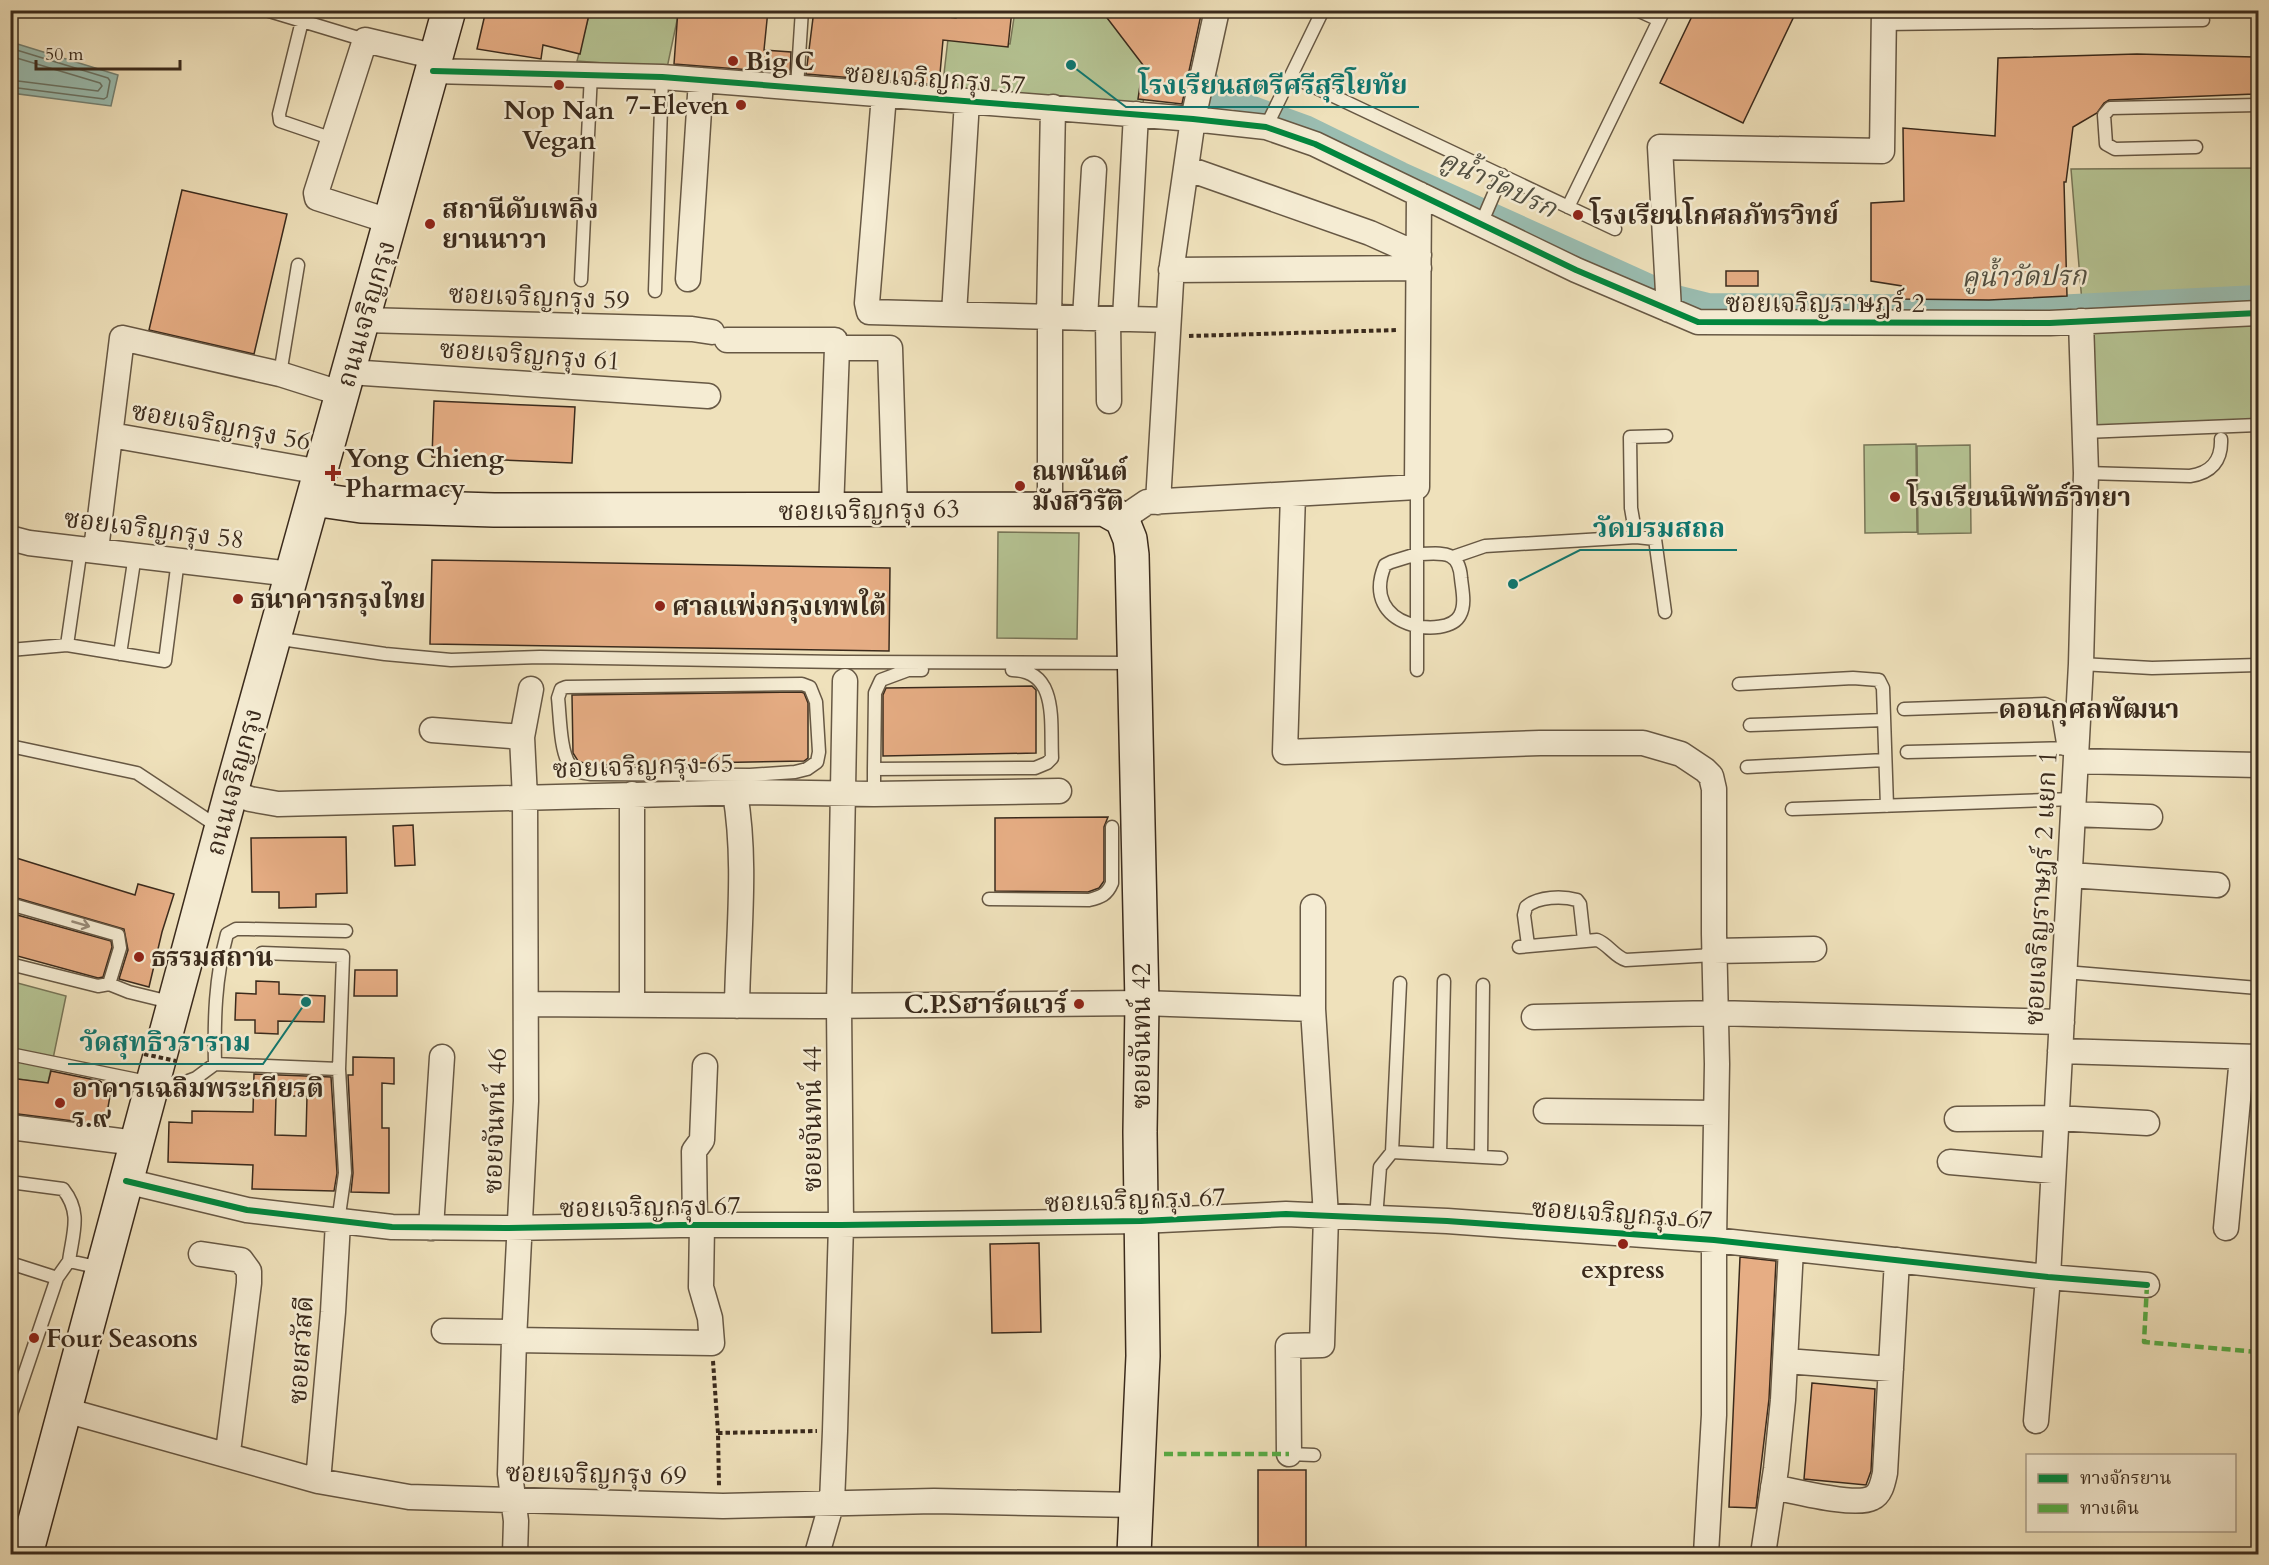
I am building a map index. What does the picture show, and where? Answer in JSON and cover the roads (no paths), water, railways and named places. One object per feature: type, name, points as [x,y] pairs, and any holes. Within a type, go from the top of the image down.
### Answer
[{"type":"street","name":"ถนนเจริญกรุง","points":[[26,1554],[136,1143],[148,1068],[174,1003],[449,10]]},
{"type":"street","points":[[1158,501],[1171,270],[1193,119],[1217,10]]},
{"type":"street","points":[[1668,297],[1660,147],[1882,151],[1884,17]]},
{"type":"street","name":"ซอยเจริญกรุง 57","points":[[365,40],[435,64],[591,75],[662,77],[1193,119],[1270,119],[1315,144],[1419,194]]},
{"type":"street","points":[[365,40],[316,193],[317,198],[392,222]]},
{"type":"street","points":[[688,279],[701,80]]},
{"type":"street","points":[[884,95],[867,303],[869,312],[1050,320],[1106,319],[1167,328]]},
{"type":"street","points":[[954,314],[967,101]]},
{"type":"street","points":[[1050,508],[1053,107]]},
{"type":"street","points":[[1106,319],[1136,114]]},
{"type":"street","points":[[1186,168],[1370,233],[1419,261]]},
{"type":"street","points":[[1094,169],[1106,319],[1109,401]]},
{"type":"street","points":[[1122,519],[1147,502],[1417,487],[1419,194]]},
{"type":"street","name":"ซอยเจริญราษฎร์ 2","points":[[1419,194],[1485,215],[1576,270],[1668,297],[1698,322],[2081,321],[2259,313]]},
{"type":"street","points":[[1171,270],[1419,261]]},
{"type":"street","name":"ซอยเจริญกรุง 59","points":[[364,320],[692,329],[720,336],[835,340],[837,348]]},
{"type":"street","name":"ซอยเจริญราษฎร์ 2 แยก 1","points":[[2036,1421],[2048,1277],[2065,972],[2073,807],[2072,753],[2081,664],[2086,472],[2081,321]]},
{"type":"street","name":"ซอยเจริญกรุง 61","points":[[111,435],[122,338],[280,374],[346,383],[708,396]]},
{"type":"street","points":[[831,511],[837,348],[890,348],[895,509]]},
{"type":"street","points":[[89,549],[111,435]]},
{"type":"street","name":"ซอยเจริญกรุง 56","points":[[111,435],[317,485]]},
{"type":"street","name":"ซอยเจริญกรุง 63","points":[[317,485],[361,506],[494,510],[831,511],[1050,508],[1104,509],[1122,519]]},
{"type":"street","points":[[1293,494],[1285,752],[1540,743],[1643,743],[1681,754],[1711,776],[1714,789],[1716,1113],[1714,1415],[1706,1554]]},
{"type":"street","name":"ซอยจันทน์ 42","points":[[1122,519],[1130,538],[1132,555],[1136,663],[1120,827],[1142,1003],[1143,1356],[1134,1554]]},
{"type":"street","name":"ซอยเจริญกรุง 58","points":[[10,538],[29,543],[291,574]]},
{"type":"street","name":"ซอยจันทน์ 44","points":[[817,1554],[832,1502],[841,1225],[839,1006],[845,681]]},
{"type":"street","name":"ซอยจันทน์ 46","points":[[515,1554],[516,1521],[510,1474],[514,1336],[526,1101],[525,798],[522,737],[531,689]]},
{"type":"street","points":[[432,730],[522,737]]},
{"type":"street","points":[[2072,753],[2259,765]]},
{"type":"street","points":[[737,1006],[745,786]]},
{"type":"street","name":"ซอยเจริญกรุง 65","points":[[231,792],[250,800],[278,804],[633,794],[745,786],[874,794],[1059,791]]},
{"type":"street","points":[[632,1005],[633,794]]},
{"type":"street","points":[[2073,807],[2150,818]]},
{"type":"street","points":[[2070,875],[2217,885]]},
{"type":"street","points":[[1289,1454],[1288,1346],[1322,1345],[1326,1216],[1313,1009],[1313,907]]},
{"type":"street","points":[[1714,953],[1814,949]]},
{"type":"street","points":[[526,1004],[839,1006],[1142,1003],[1313,1009]]},
{"type":"street","points":[[1534,1017],[1716,1013],[2062,1022]]},
{"type":"street","points":[[2060,1051],[2250,1057],[2226,1228]]},
{"type":"street","points":[[430,1228],[442,1057]]},
{"type":"street","points":[[444,1331],[514,1336],[712,1342],[710,1318],[701,1287],[694,1151],[702,1140],[705,1066]]},
{"type":"street","points":[[1546,1111],[1716,1113]]},
{"type":"street","points":[[1957,1119],[2056,1118],[2147,1124]]},
{"type":"street","points":[[10,1127],[136,1143]]},
{"type":"street","points":[[1950,1162],[2053,1171]]},
{"type":"street","name":"ซอยเจริญกรุง 67","points":[[126,1182],[247,1210],[392,1227],[1141,1221],[1286,1214],[1714,1240],[2048,1277],[2147,1285]]},
{"type":"street","name":"ซอยสวัสดี","points":[[318,1481],[333,1312],[338,1222]]},
{"type":"street","points":[[1762,1554],[1773,1487],[1786,1361],[1791,1249]]},
{"type":"street","points":[[201,1254],[241,1260],[249,1271],[228,1444],[224,1454]]},
{"type":"street","points":[[1773,1487],[1860,1502],[1874,1497],[1882,1487],[1885,1473],[1898,1260]]},
{"type":"street","points":[[1786,1361],[1891,1369]]},
{"type":"street","name":"ซอยเจริญกรุง 69","points":[[65,1410],[318,1481],[409,1497],[723,1506],[934,1501],[1136,1505]]},
{"type":"lane","points":[[266,10],[365,40]]},
{"type":"lane","points":[[797,87],[802,10]]},
{"type":"lane","points":[[1270,119],[1323,10]]},
{"type":"lane","points":[[1568,207],[1661,15],[1637,10]]},
{"type":"lane","points":[[1884,17],[2203,20]]},
{"type":"lane","points":[[302,21],[279,114],[280,121],[333,140]]},
{"type":"lane","points":[[581,280],[591,75]]},
{"type":"lane","points":[[1291,76],[1615,228]]},
{"type":"lane","points":[[655,291],[662,77]]},
{"type":"lane","points":[[2196,147],[2115,149],[2106,144],[2104,115],[2110,108],[2259,105]]},
{"type":"lane","points":[[1485,215],[1502,176]]},
{"type":"lane","points":[[280,374],[298,265]]},
{"type":"lane","points":[[2084,432],[2259,425]]},
{"type":"lane","points":[[1636,537],[1630,508],[1630,437],[1666,436]]},
{"type":"lane","points":[[2086,472],[2190,476],[2202,474],[2213,466],[2221,452],[2221,439]]},
{"type":"lane","points":[[1417,487],[1417,670]]},
{"type":"lane","points":[[1454,557],[1460,565],[1463,602],[1461,614],[1455,622],[1443,626],[1417,626],[1391,616],[1384,608],[1381,589],[1385,565],[1417,554],[1444,554],[1454,557],[1485,546],[1636,537],[1655,539],[1665,612]]},
{"type":"lane","points":[[67,645],[89,549]]},
{"type":"lane","points":[[120,654],[135,555]]},
{"type":"lane","points":[[10,650],[67,645],[165,661],[178,560]]},
{"type":"lane","points":[[274,638],[385,654],[451,660],[540,657],[843,662],[1136,663]]},
{"type":"lane","points":[[2081,664],[2151,668],[2259,666]]},
{"type":"lane","points":[[874,769],[1035,768],[1047,763],[1052,758],[1049,699],[1044,684],[1038,677],[1025,670],[908,670],[894,673],[881,680],[875,693],[874,769],[874,794]]},
{"type":"lane","points":[[1739,684],[1853,678],[1879,680],[1883,688],[1887,806]]},
{"type":"lane","points":[[802,684],[810,687],[816,702],[819,752],[817,762],[807,769],[745,786],[579,772],[570,766],[565,755],[559,694],[566,687],[802,684]]},
{"type":"lane","points":[[1904,709],[2045,704],[2054,708],[2072,753],[1907,752]]},
{"type":"lane","points":[[1750,724],[1884,720]]},
{"type":"lane","points":[[10,746],[137,773],[221,829]]},
{"type":"lane","points":[[1747,767],[1885,760]]},
{"type":"lane","points":[[1792,809],[1887,806],[2073,807]]},
{"type":"lane","points":[[989,899],[1089,900],[1100,897],[1108,891],[1112,883],[1120,827]]},
{"type":"lane","points":[[1584,940],[1580,904],[1577,900],[1570,898],[1541,899],[1526,907],[1523,946],[1597,940],[1605,943],[1620,958],[1626,960],[1714,953]]},
{"type":"lane","points":[[10,904],[118,935],[120,948],[109,984]]},
{"type":"lane","points":[[215,1064],[216,986],[227,934],[236,929],[346,931]]},
{"type":"lane","points":[[262,953],[343,956],[339,1069],[345,1173],[338,1222]]},
{"type":"lane","points":[[10,964],[98,986],[109,984],[129,992],[174,1003]]},
{"type":"lane","points":[[2065,972],[2259,988]]},
{"type":"lane","points":[[1440,1154],[1444,981]]},
{"type":"lane","points":[[1376,1218],[1380,1167],[1392,1152],[1400,983]]},
{"type":"lane","points":[[1481,1156],[1483,985]]},
{"type":"lane","points":[[10,1054],[148,1068],[183,1083],[196,1078],[215,1064],[339,1069]]},
{"type":"lane","points":[[1392,1152],[1501,1158]]},
{"type":"lane","points":[[10,1182],[63,1189],[72,1200],[76,1215],[69,1261],[57,1278],[10,1417]]},
{"type":"lane","points":[[69,1261],[102,1269]]},
{"type":"lane","points":[[10,1263],[57,1278]]},
{"type":"lane","points":[[1289,1454],[1314,1455]]},
{"type":"water","points":[[11,42],[118,75],[111,106],[11,93]]},
{"type":"waterway","name":"คูน้ำวัดปรก","points":[[1209,80],[1205,100],[1234,99],[1308,126],[1402,172],[1672,294],[1708,303],[2054,305],[2258,295]]},
{"type":"place","name":"Big C","points":[[733,61]]},
{"type":"place","name":"โรงเรียนสตรีศรีสุริโยทัย","points":[[1071,65]]},
{"type":"place","name":"Nop Nan Vegan","points":[[559,85]]},
{"type":"place","name":"7-Eleven","points":[[741,105]]},
{"type":"place","name":"โรงเรียนโกศลภัทรวิทย์","points":[[1578,215]]},
{"type":"place","name":"สถานีดับเพลิง ยานนาวา","points":[[430,224]]},
{"type":"place","name":"Yong Chieng Pharmacy","points":[[333,473]]},
{"type":"place","name":"ณพนันต์ มังสวิรัติ","points":[[1020,486]]},
{"type":"place","name":"โรงเรียนนิพัทธ์วิทยา","points":[[1895,497]]},
{"type":"place","name":"วัดบรมสถล","points":[[1513,584]]},
{"type":"place","name":"ธนาคารกรุงไทย","points":[[238,599]]},
{"type":"place","name":"ศาลแพ่งกรุงเทพใต้","points":[[660,606]]},
{"type":"place","name":"ธรรมสถาน","points":[[139,957]]},
{"type":"place","name":"วัดสุทธิวราราม","points":[[306,1002]]},
{"type":"place","name":"C.P.Sฮาร์ดแวร์","points":[[1079,1004]]},
{"type":"place","name":"อาคารเฉลิมพระเกียรติ ร.๙","points":[[60,1103]]},
{"type":"place","name":"express","points":[[1623,1244]]},
{"type":"place","name":"Four Seasons","points":[[34,1338]]},
{"type":"district","name":"ดอนกุศลพัฒนา","points":[[2089,709]]}]
